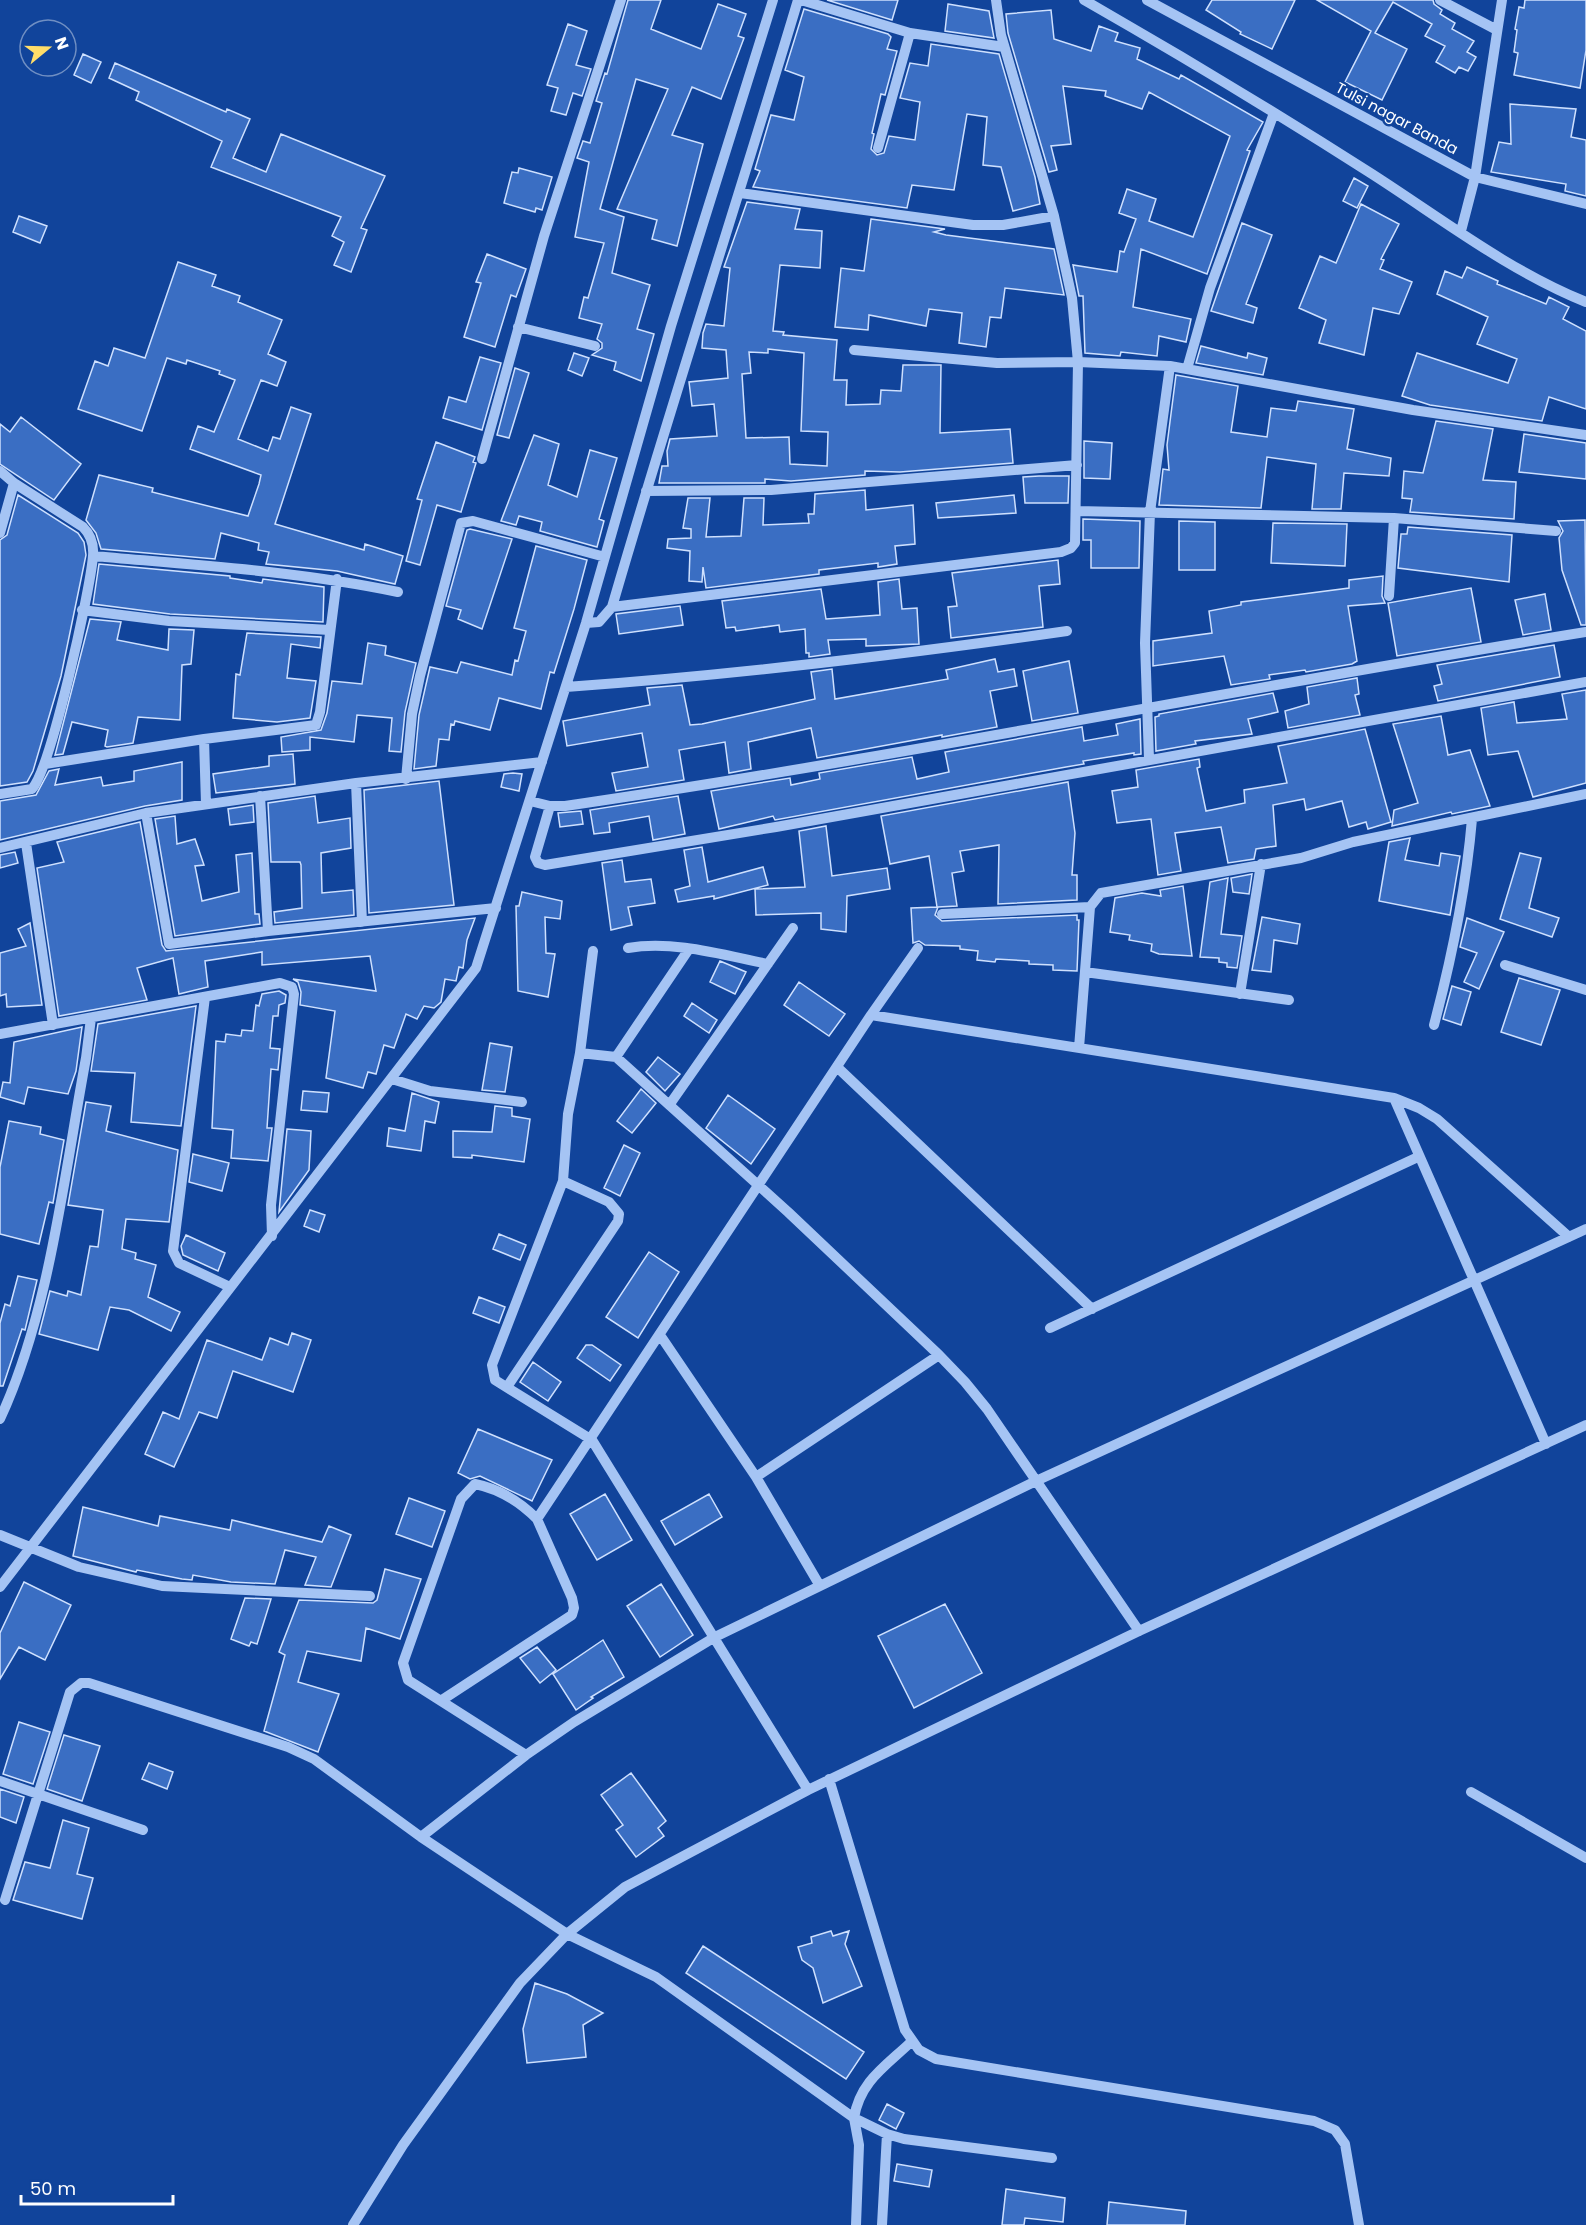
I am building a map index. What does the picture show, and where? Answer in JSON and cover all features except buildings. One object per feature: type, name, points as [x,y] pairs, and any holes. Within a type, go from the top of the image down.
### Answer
[{"type":"street","points":[[482,459],[544,236],[621,0]]},
{"type":"street","points":[[0,1587],[476,968],[586,623],[671,326],[773,0]]},
{"type":"street","points":[[586,623],[599,622],[612,607],[799,0],[910,33],[1004,46]]},
{"type":"street","points":[[612,607],[1061,552],[1071,548],[1075,543],[1078,362],[1072,298],[1054,216],[1004,46],[996,0]]},
{"type":"street","points":[[1084,0],[1274,113],[1545,286],[1586,302]]},
{"type":"street","name":"Tulsi nagar Banda","points":[[1147,0],[1475,177],[1502,0]]},
{"type":"street","points":[[1440,0],[1497,30]]},
{"type":"street","points":[[878,148],[910,33]]},
{"type":"street","points":[[1187,369],[1210,288],[1274,113]]},
{"type":"street","points":[[1461,231],[1475,177],[1586,204]]},
{"type":"street","points":[[740,193],[973,225],[1003,225],[1054,216]]},
{"type":"street","points":[[518,327],[595,346]]},
{"type":"street","points":[[854,350],[997,363],[1078,362],[1170,366],[1413,410],[1586,435]]},
{"type":"street","points":[[1149,759],[1146,707],[1150,512],[1170,366]]},
{"type":"street","points":[[646,491],[771,490],[1077,465]]},
{"type":"street","points":[[0,471],[14,483],[82,527],[89,534],[93,556],[45,764],[32,789],[0,794]]},
{"type":"street","points":[[0,532],[14,483]]},
{"type":"street","points":[[1077,511],[1394,518],[1556,531]]},
{"type":"street","points":[[1389,596],[1394,518]]},
{"type":"street","points":[[406,779],[412,714],[420,676],[461,523],[473,521],[605,557]]},
{"type":"street","points":[[93,556],[337,579],[398,592]]},
{"type":"street","points":[[45,764],[204,739],[316,725],[337,579]]},
{"type":"street","points":[[82,610],[169,621],[330,630]]},
{"type":"street","points":[[566,687],[698,677],[933,650],[1067,631]]},
{"type":"street","points":[[530,801],[550,806],[565,806],[776,774],[1146,707],[1586,632]]},
{"type":"street","points":[[550,806],[535,857],[538,863],[545,865],[636,851],[1586,682]]},
{"type":"street","points":[[204,739],[206,804]]},
{"type":"street","points":[[0,848],[84,826],[146,813],[356,783],[542,762]]},
{"type":"street","points":[[356,783],[362,922]]},
{"type":"street","points":[[1079,1048],[1090,907],[1094,899],[1110,890],[1301,858],[1353,842],[1586,794]]},
{"type":"street","points":[[260,796],[268,931]]},
{"type":"street","points":[[146,813],[170,944],[268,931],[496,908]]},
{"type":"street","points":[[1434,1025],[1449,970],[1467,874],[1472,819]]},
{"type":"street","points":[[26,843],[53,1025]]},
{"type":"street","points":[[1240,994],[1262,864]]},
{"type":"street","points":[[942,914],[1090,907]]},
{"type":"street","points":[[670,1104],[793,928]]},
{"type":"street","points":[[628,948],[644,945],[689,949],[768,964]]},
{"type":"street","points":[[537,1519],[592,1440],[871,1015],[918,948]]},
{"type":"street","points":[[616,1057],[689,949]]},
{"type":"street","points":[[593,951],[580,1053],[568,1114],[563,1181],[492,1365],[495,1380],[592,1440],[808,1790]]},
{"type":"street","points":[[1505,965],[1586,990]]},
{"type":"street","points":[[1085,972],[1289,1000]]},
{"type":"street","points":[[0,1034],[280,982],[292,987],[294,994],[271,1205],[272,1236]]},
{"type":"street","points":[[204,997],[173,1251],[179,1263],[230,1287]]},
{"type":"street","points":[[871,1015],[1394,1098],[1419,1108],[1437,1119],[1569,1237]]},
{"type":"street","points":[[0,1419],[26,1357],[37,1312],[86,1058],[91,1018]]},
{"type":"street","points":[[580,1053],[616,1057],[759,1186],[939,1355],[987,1409],[1139,1631]]},
{"type":"street","points":[[837,1067],[1092,1309]]},
{"type":"street","points":[[392,1079],[430,1090],[522,1102]]},
{"type":"street","points":[[1394,1098],[1472,1281],[1546,1444]]},
{"type":"street","points":[[1050,1328],[1418,1157]]},
{"type":"street","points":[[507,1387],[618,1221],[619,1214],[609,1202],[563,1181]]},
{"type":"street","points":[[421,1837],[526,1755],[574,1722],[715,1637],[1036,1481],[1586,1229]]},
{"type":"street","points":[[660,1335],[756,1477],[820,1586]]},
{"type":"street","points":[[756,1477],[939,1355]]},
{"type":"street","points":[[353,2225],[404,2145],[520,1983],[567,1934],[625,1887],[830,1779],[1139,1631],[1586,1425]]},
{"type":"street","points":[[442,1700],[572,1615],[574,1608],[572,1598],[537,1519],[522,1505],[484,1486],[475,1484],[461,1499],[403,1663],[408,1680],[526,1755]]},
{"type":"street","points":[[0,1535],[79,1567],[162,1586],[370,1596]]},
{"type":"street","points":[[5,1900],[70,1692],[81,1683],[89,1683],[288,1748],[314,1759],[421,1837],[567,1934],[656,1977],[854,2118],[886,2134],[1052,2158]]},
{"type":"street","points":[[830,1779],[904,2030],[919,2050],[936,2059],[1314,2121],[1335,2130],[1345,2144],[1359,2225]]},
{"type":"street","points":[[0,1781],[143,1830]]},
{"type":"street","points":[[1471,1792],[1586,1858]]},
{"type":"street","points":[[856,2225],[859,2145],[854,2118],[857,2101],[864,2086],[911,2042]]},
{"type":"street","points":[[882,2225],[886,2134]]}]
